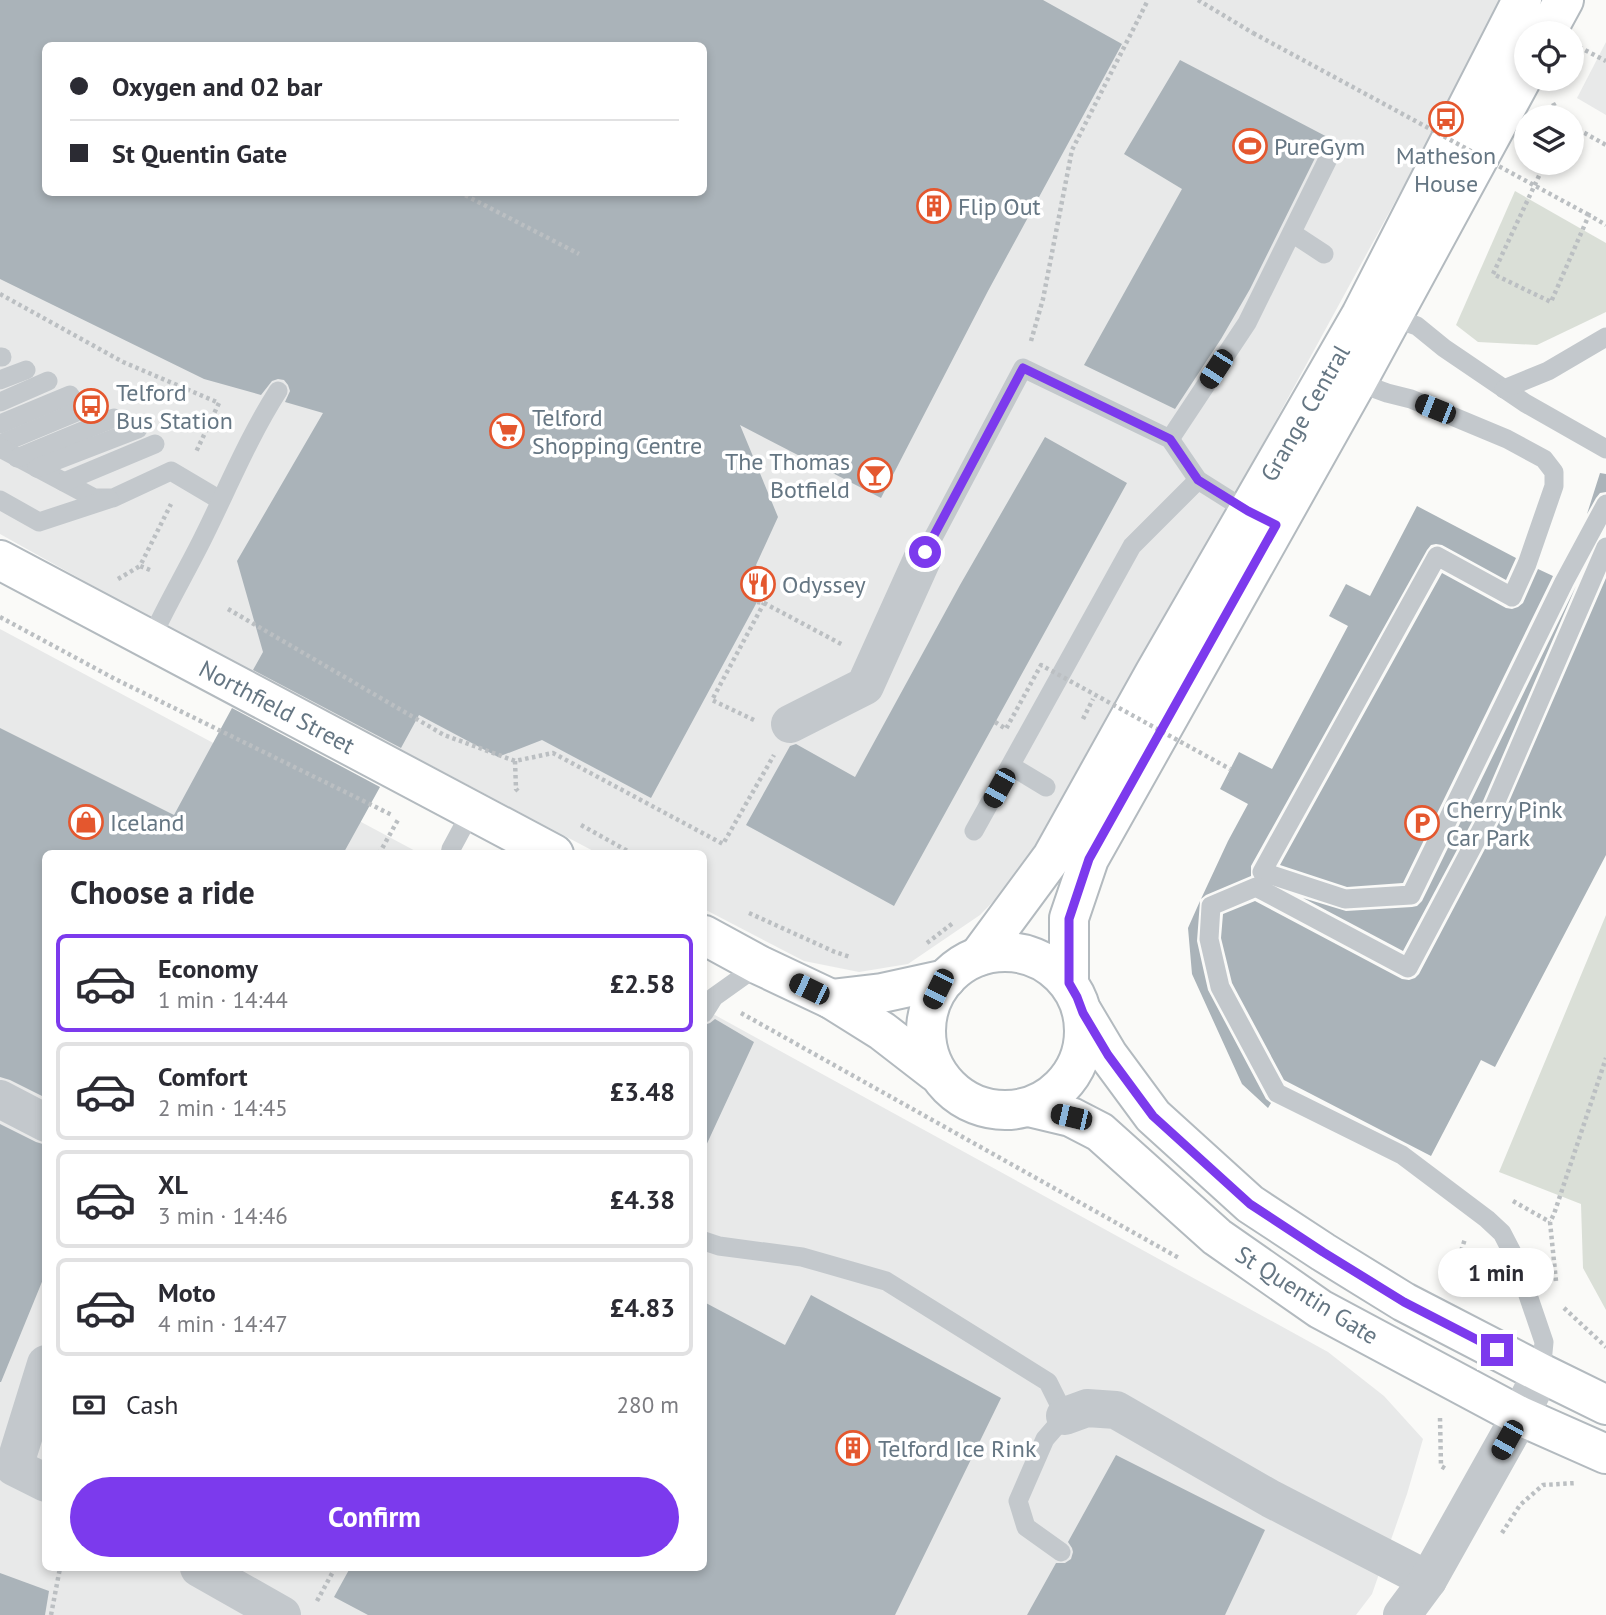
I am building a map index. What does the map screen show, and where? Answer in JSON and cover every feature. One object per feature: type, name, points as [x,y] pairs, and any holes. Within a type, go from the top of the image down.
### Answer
[{"type":"street","name":"Grange Central","points":[[1076,998],[1069,919],[1089,859],[1262,518],[1366,326],[1522,0]]},
{"type":"street","points":[[1553,21],[1564,0]]},
{"type":"street","name":"Grange Central","points":[[979,956],[1052,857],[1262,518],[1357,382],[1366,326],[1514,90]]},
{"type":"street","points":[[788,729],[865,686],[925,552]]},
{"type":"street","name":"Northfield Street","points":[[0,561],[547,850]]},
{"type":"street","points":[[707,937],[831,999],[882,1031],[935,1072],[954,1092],[977,1106],[1003,1111],[1029,1107],[1047,1098],[1063,1086],[1074,1071],[1082,1052],[1085,1032],[1076,998],[1050,965],[1027,954],[1007,952],[979,956],[964,963],[946,979],[930,1004],[926,1039],[935,1072]]},
{"type":"street","points":[[831,999],[882,993],[946,979]]},
{"type":"street","name":"St Quentin Gate","points":[[1076,998],[1108,1055],[1153,1116],[1250,1204],[1404,1302],[1606,1405]]},
{"type":"street","points":[[0,1099],[42,1122]]},
{"type":"street","name":"St Quentin Gate","points":[[1029,1107],[1071,1117],[1100,1132],[1217,1237],[1320,1309],[1520,1416],[1606,1454]]},
{"type":"street","points":[[1402,1615],[1428,1580],[1520,1416],[1541,1373]]},
{"type":"street","points":[[20,1476],[42,1381]]},
{"type":"street","points":[[1065,1416],[1087,1408],[1116,1410],[1271,1500],[1428,1580]]},
{"type":"street","points":[[206,1571],[299,1609]]},
{"type":"lane","points":[[1170,439],[1247,323],[1328,159]]},
{"type":"lane","points":[[1292,233],[1324,254]]},
{"type":"lane","points":[[1606,449],[1525,403],[1444,348],[1417,326],[1366,326],[1357,382],[1411,399],[1507,439],[1544,460],[1554,472],[1554,486],[1528,564],[1512,597],[1437,556],[1262,872],[1346,899],[1411,895],[1564,582],[1606,504]]},
{"type":"lane","points":[[1504,389],[1548,371],[1606,337]]},
{"type":"lane","points":[[925,552],[1023,368],[1170,439],[1198,480],[1262,518]]},
{"type":"lane","points":[[0,380],[26,370]]},
{"type":"lane","points":[[0,402],[48,381]]},
{"type":"lane","points":[[150,641],[263,415],[278,391]]},
{"type":"lane","points":[[0,424],[70,395]]},
{"type":"lane","points":[[6,450],[90,407]]},
{"type":"lane","points":[[6,450],[114,418]]},
{"type":"lane","points":[[37,468],[138,429]]},
{"type":"lane","points":[[64,482],[155,444]]},
{"type":"lane","points":[[6,450],[93,498],[113,498]]},
{"type":"lane","points":[[0,500],[39,522],[113,498],[171,471],[220,500]]},
{"type":"lane","points":[[974,831],[1132,546],[1198,480]]},
{"type":"lane","points":[[1541,1373],[1544,1342],[1516,1260],[1502,1233],[1488,1219],[1402,1155],[1277,1093],[1220,988],[1209,939],[1211,906],[1256,887],[1408,968],[1494,806],[1606,547]]},
{"type":"lane","points":[[1011,766],[1045,787]]},
{"type":"lane","points":[[451,850],[472,810]]},
{"type":"lane","points":[[709,1005],[759,965]]},
{"type":"lane","points":[[707,1242],[802,1257],[886,1281],[1048,1382],[1065,1416],[1045,1439],[1018,1501],[1026,1527],[1061,1552]]},
{"type":"path","points":[[1023,368],[1043,299],[1072,150],[1148,0]]},
{"type":"path","points":[[1198,0],[1253,33],[1606,225]]},
{"type":"path","points":[[1592,53],[1606,61]]},
{"type":"path","points":[[1584,133],[1606,145]]},
{"type":"path","points":[[1500,177],[1507,165]]},
{"type":"path","points":[[1539,175],[1493,274],[1551,302],[1589,215]]},
{"type":"path","points":[[467,196],[579,254]]},
{"type":"path","points":[[757,602],[764,603],[845,646]]},
{"type":"path","points":[[228,609],[444,735],[515,761],[553,753],[723,844],[788,729],[712,700],[764,603]]},
{"type":"path","points":[[0,617],[115,679],[425,831],[448,850]]},
{"type":"path","points":[[995,722],[1006,729],[1041,665],[1230,769]]},
{"type":"path","points":[[1186,751],[1193,740]]},
{"type":"path","points":[[381,850],[399,818]]},
{"type":"path","points":[[709,1005],[1191,1264]]},
{"type":"path","points":[[1556,1290],[1550,1222],[1606,1058]]},
{"type":"path","points":[[1558,1302],[1606,1347]]},
{"type":"path","points":[[1440,1415],[1441,1466]]},
{"type":"path","points":[[1520,1505],[1543,1485],[1581,1483]]},
{"type":"path","points":[[51,1615],[59,1571]]},
{"type":"path","points":[[299,1609],[332,1571]]},
{"type":"shaded area","points":[[0,0],[1505,0],[1052,831],[1016,878],[980,915],[908,964],[859,972],[804,961],[707,911],[707,850],[591,850],[120,601],[0,534]]},
{"type":"shaded area","points":[[1606,42],[1606,115],[1577,98],[1581,91],[1584,91],[1584,84]]},
{"type":"shaded area","points":[[1515,191],[1606,243],[1606,312],[1537,345],[1478,342],[1456,325]]},
{"type":"shaded area","points":[[0,629],[414,850],[42,850],[42,1571],[707,1571],[707,1011],[1328,1352],[1384,1396],[1423,1439],[1372,1594],[1356,1615],[0,1615]]},
{"type":"shaded area","points":[[1606,915],[1606,1310],[1583,1268],[1581,1204],[1499,1172]]},
{"type":"building","name":"Telford Shopping Centre","points":[[0,0],[1043,0],[1122,44],[988,291],[881,498],[740,425],[778,517],[756,565],[764,575],[764,589],[651,798],[542,740],[498,757],[419,715],[401,748],[253,670],[263,652],[237,561],[323,413],[285,402],[290,391],[284,380],[272,381],[261,395],[204,379],[0,279]]},
{"type":"building","points":[[1180,60],[1335,141],[1331,147],[1322,149],[1317,154],[1250,289],[1175,409],[1084,365],[1182,189],[1124,154]]},
{"type":"building","points":[[1045,437],[1127,483],[894,906],[746,825],[790,746],[796,744],[855,777]]},
{"type":"building","points":[[1600,473],[1606,474],[1606,492],[1600,493],[1587,514]]},
{"type":"building","points":[[1417,506],[1516,558],[1506,580],[1442,545],[1431,545],[1251,866],[1251,876],[1201,899],[1248,804],[1220,789],[1239,752],[1272,769],[1348,626],[1329,616],[1346,584],[1370,596]]},
{"type":"building","points":[[1538,569],[1553,576],[1403,883],[1347,887],[1280,865],[1442,573],[1512,609],[1523,603]]},
{"type":"building","points":[[1606,578],[1606,855],[1495,1067],[1481,1060],[1431,1156],[1284,1080],[1232,983],[1221,938],[1223,914],[1255,901],[1402,979],[1415,978],[1505,811]]},
{"type":"building","points":[[1576,586],[1483,801],[1403,951],[1303,898],[1346,911],[1412,907],[1422,901]]},
{"type":"building","points":[[232,708],[380,787],[345,850],[42,850],[42,1096],[0,1077],[0,728],[174,815]]},
{"type":"building","points":[[1200,901],[1197,941],[1208,990],[1266,1099],[1271,1103],[1268,1108],[1242,1084],[1192,974],[1188,928]]},
{"type":"building","points":[[715,1019],[754,1042],[707,1144],[707,1024]]},
{"type":"building","points":[[0,1124],[42,1144],[42,1282],[0,1382]]},
{"type":"building","name":"Telford Ice Rink","points":[[811,1295],[1001,1398],[895,1615],[368,1615],[334,1597],[348,1571],[707,1571],[707,1304],[785,1345]]},
{"type":"building","points":[[1116,1455],[1265,1530],[1225,1615],[1027,1615],[1056,1563],[1065,1563],[1071,1559],[1073,1552],[1068,1542]]},
{"type":"building","points":[[0,1573],[49,1591],[45,1615],[0,1615]]},
{"type":"place","name":"Matheson House","points":[[1446,119]]},
{"type":"place","name":"PureGym","points":[[1250,146]]},
{"type":"place","name":"Flip Out","points":[[934,206]]},
{"type":"place","name":"Telford Bus Station","points":[[91,406]]},
{"type":"place","name":"Telford Shopping Centre","points":[[507,431]]},
{"type":"place","name":"The Thomas Botfield","points":[[875,475]]},
{"type":"place","name":"Odyssey","points":[[758,584]]},
{"type":"place","name":"Iceland","points":[[86,822]]},
{"type":"place","name":"Cherry Pink Car Park","points":[[1422,823]]},
{"type":"place","name":"Telford Ice Rink","points":[[853,1448]]},
{"type":"route","points":[[925,552],[1023,368],[1170,439],[1198,480],[1276,525],[1089,859],[1069,919],[1069,983],[1108,1055],[1153,1116],[1250,1204],[1404,1302],[1497,1350]]}]
